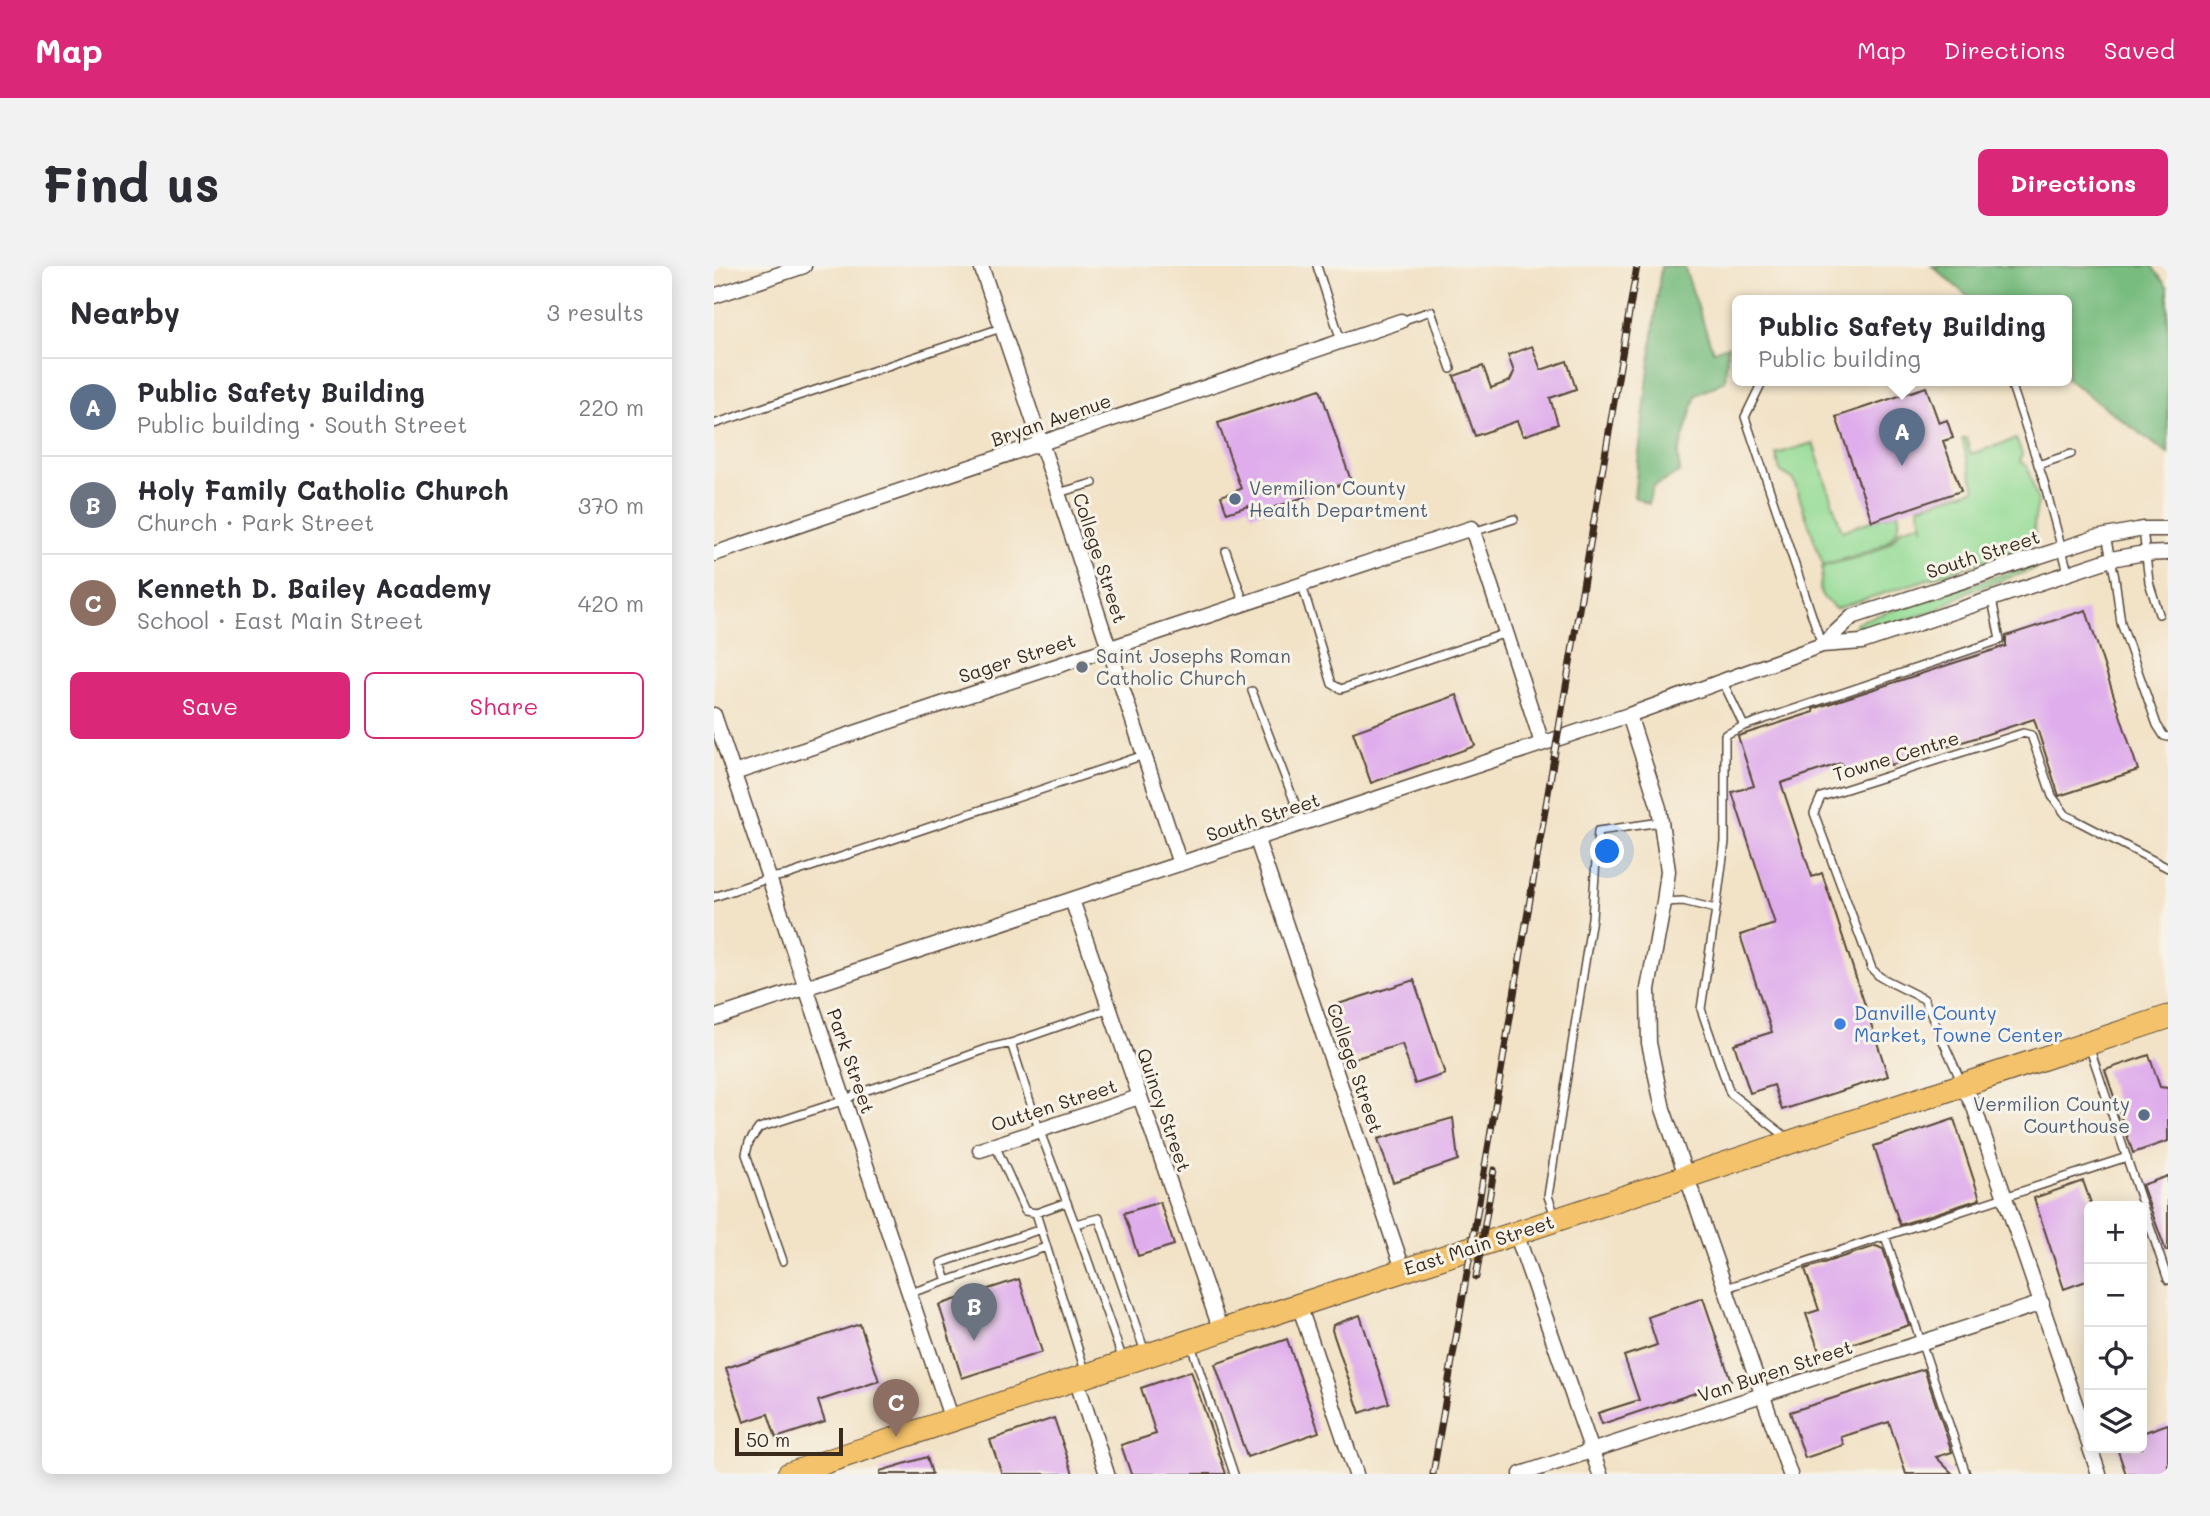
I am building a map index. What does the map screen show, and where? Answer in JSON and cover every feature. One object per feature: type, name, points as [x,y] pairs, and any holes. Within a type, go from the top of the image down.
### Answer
[{"type":"main road","name":"East Main Street","points":[[789,1474],[2168,1017]]},
{"type":"street","points":[[714,296],[804,266]]},
{"type":"street","name":"College Street","points":[[981,266],[1180,864]]},
{"type":"street","name":"Bryan Avenue","points":[[714,554],[1401,321]]},
{"type":"street","name":"South Street","points":[[1822,645],[1852,617],[2106,536],[2143,529],[2168,529]]},
{"type":"street","points":[[1472,530],[1542,743]]},
{"type":"street","name":"Sager Street","points":[[734,773],[1472,530]]},
{"type":"street","name":"South Street","points":[[714,1018],[1629,715],[1822,645],[1862,642],[2111,559],[2168,553]]},
{"type":"street","name":"Park Street","points":[[714,715],[952,1420]]},
{"type":"street","points":[[1629,715],[1659,808],[1668,871],[1648,989],[1649,1043],[1663,1109],[1790,1474]]},
{"type":"street","name":"College Street","points":[[1257,840],[1403,1269]]},
{"type":"street","name":"Quincy Street","points":[[1072,901],[1221,1331]]},
{"type":"street","points":[[1962,1085],[1973,1107],[2084,1428]]},
{"type":"street","name":"Outten Street","points":[[981,1150],[1139,1097]]},
{"type":"street","points":[[1516,1233],[1600,1474]]},
{"type":"street","name":"Van Buren Street","points":[[1521,1474],[2042,1303]]},
{"type":"street","points":[[1298,1305],[1356,1474]]},
{"type":"street","points":[[1081,1377],[1107,1474]]},
{"type":"street","points":[[2092,1453],[2099,1474]]},
{"type":"lane","points":[[1317,266],[1342,341]]},
{"type":"lane","points":[[1401,321],[1431,312],[1451,369]]},
{"type":"lane","points":[[714,424],[1001,328]]},
{"type":"lane","points":[[1760,386],[1745,418],[1822,645]]},
{"type":"lane","points":[[2012,386],[2038,465],[2068,572]]},
{"type":"lane","points":[[2038,465],[2071,454]]},
{"type":"lane","points":[[1058,493],[1093,483]]},
{"type":"lane","points":[[1472,530],[1514,519]]},
{"type":"lane","points":[[2143,529],[2149,582],[2160,614]]},
{"type":"lane","points":[[2106,536],[2121,623],[2157,725],[2164,736],[2168,737]]},
{"type":"lane","points":[[1226,551],[1244,604]]},
{"type":"lane","points":[[1302,585],[1332,684],[1341,689],[1506,633]]},
{"type":"lane","points":[[1791,1142],[1730,1093],[1701,1009],[1725,842],[1724,735],[2000,640],[1992,598]]},
{"type":"lane","points":[[1722,680],[1744,726]]},
{"type":"lane","points":[[1252,691],[1303,824]]},
{"type":"lane","name":"Towne Centre","points":[[1962,1085],[1924,999],[1880,977],[1872,969],[1814,813],[1821,797],[2023,733],[2031,735],[2052,796],[2066,815],[2168,868]]},
{"type":"lane","points":[[714,897],[787,875],[1144,754]]},
{"type":"lane","points":[[1556,1220],[1548,1196],[1592,918],[1598,831],[1661,822]]},
{"type":"lane","points":[[1664,902],[1683,901],[1716,909]]},
{"type":"lane","points":[[783,1261],[746,1154],[748,1142],[759,1128],[1109,1009]]},
{"type":"lane","points":[[1011,1042],[1039,1129],[1067,1202],[1135,1359]]},
{"type":"lane","points":[[2088,1043],[2168,1280]]},
{"type":"lane","points":[[995,1145],[1025,1211],[1035,1213],[1067,1202]]},
{"type":"lane","points":[[1726,1288],[2127,1157]]},
{"type":"lane","points":[[1035,1213],[1081,1377]]},
{"type":"lane","points":[[1076,1224],[1099,1218],[1135,1359]]},
{"type":"lane","points":[[947,1281],[941,1263],[1041,1229]]},
{"type":"lane","points":[[1885,1236],[1966,1474]]},
{"type":"lane","points":[[910,1293],[1046,1247]]},
{"type":"lane","points":[[1190,1341],[1234,1474]]},
{"type":"green space","points":[[1661,266],[1684,266],[1713,351],[1728,346],[1725,381],[1696,395],[1678,455],[1680,472],[1653,487],[1648,504],[1634,497]]},
{"type":"green space","points":[[1932,266],[2152,266],[2168,288],[2168,454],[2072,383],[2072,295],[1966,295]]},
{"type":"green space","points":[[1966,438],[1971,454],[2016,439],[2022,454],[2020,461],[2027,466],[2038,502],[2035,535],[2030,546],[1835,609],[1821,593],[1822,567],[1877,550],[1901,529],[1921,523],[1924,529],[1918,507],[1975,489],[1962,439]]},
{"type":"green space","points":[[1813,443],[1842,531],[1898,512],[1899,525],[1894,535],[1885,543],[1823,565],[1793,479],[1780,471],[1776,454]]},
{"type":"green space","points":[[2035,564],[2035,569],[1969,591],[1936,610],[1861,635],[1856,634],[1853,629],[1857,622]]},
{"type":"building","points":[[1532,346],[1541,370],[1567,361],[1576,389],[1550,398],[1558,424],[1523,436],[1517,421],[1475,436],[1454,376],[1483,366],[1491,388],[1510,381],[1514,372],[1508,355]]},
{"type":"building","points":[[1926,387],[1939,423],[1947,420],[1953,438],[1943,441],[1961,491],[1872,521],[1836,417]]},
{"type":"building","points":[[1320,389],[1351,481],[1252,515],[1248,506],[1227,513],[1221,496],[1241,489],[1218,423]]},
{"type":"building","points":[[2086,610],[2138,770],[2059,796],[2034,719],[1891,765],[1887,756],[1844,770],[1841,763],[1781,783],[1812,877],[1822,873],[1888,1076],[1782,1110],[1774,1085],[1750,1093],[1734,1044],[1772,1032],[1740,935],[1775,924],[1732,792],[1754,786],[1738,736],[2006,646],[2006,636]]},
{"type":"building","points":[[1457,695],[1475,746],[1371,783],[1353,732]]},
{"type":"building","points":[[1414,980],[1445,1074],[1415,1084],[1402,1044],[1350,1060],[1332,1006]]},
{"type":"building","name":"Vermilion County Courthouse","points":[[2149,1055],[2160,1087],[2168,1088],[2168,1141],[2133,1153],[2105,1070]]},
{"type":"building","points":[[1453,1118],[1458,1160],[1393,1182],[1378,1139]]},
{"type":"building","points":[[1954,1119],[1980,1199],[1900,1225],[1874,1146]]},
{"type":"building","points":[[2168,1176],[2168,1251],[2166,1251],[2142,1185]]},
{"type":"building","points":[[2083,1181],[2090,1201],[2084,1201],[2084,1282],[2064,1289],[2034,1198]]},
{"type":"building","points":[[1160,1202],[1174,1245],[1138,1256],[1124,1213]]},
{"type":"building","points":[[1876,1246],[1883,1249],[1909,1325],[1820,1354],[1806,1314],[1819,1310],[1805,1269]]},
{"type":"building","points":[[1019,1279],[1042,1352],[962,1378],[939,1305]]},
{"type":"building","points":[[1703,1298],[1731,1381],[1602,1424],[1598,1413],[1639,1400],[1624,1356],[1657,1345],[1648,1317]]},
{"type":"building","points":[[1360,1315],[1389,1403],[1360,1413],[1332,1330],[1333,1325]]},
{"type":"building","points":[[860,1324],[879,1381],[818,1401],[825,1422],[776,1438],[768,1414],[744,1422],[726,1368]]},
{"type":"building","points":[[1287,1339],[1319,1432],[1247,1457],[1215,1364]]},
{"type":"building","points":[[1924,1369],[1952,1452],[1936,1457],[1953,1474],[1906,1474],[1889,1422],[1841,1437],[1844,1445],[1805,1458],[1790,1412]]},
{"type":"building","points":[[1191,1371],[1226,1474],[1131,1474],[1121,1445],[1156,1434],[1141,1388]]},
{"type":"building","points":[[1054,1418],[1073,1474],[1002,1474],[990,1440]]},
{"type":"building","points":[[2168,1424],[2168,1474],[2126,1474],[2119,1453],[2147,1453],[2147,1431]]},
{"type":"building","points":[[927,1457],[932,1474],[880,1474],[880,1471]]},
{"type":"railway","points":[[1433,1474],[1637,266]]},
{"type":"railway","points":[[1476,1277],[1494,1170]]},
{"type":"place","name":"Public Safety Building","points":[[1902,466]]},
{"type":"place","name":"Vermilion County Health Department","points":[[1235,499]]},
{"type":"place","name":"Saint Josephs Roman Catholic Church","points":[[1082,667]]},
{"type":"place","name":"Danville County Market, Towne Center","points":[[1840,1024]]},
{"type":"place","name":"Vermilion County Courthouse","points":[[2144,1115]]},
{"type":"place","name":"Holy Family Catholic Church","points":[[974,1341]]},
{"type":"place","name":"Kenneth D. Bailey Academy","points":[[896,1437]]}]
